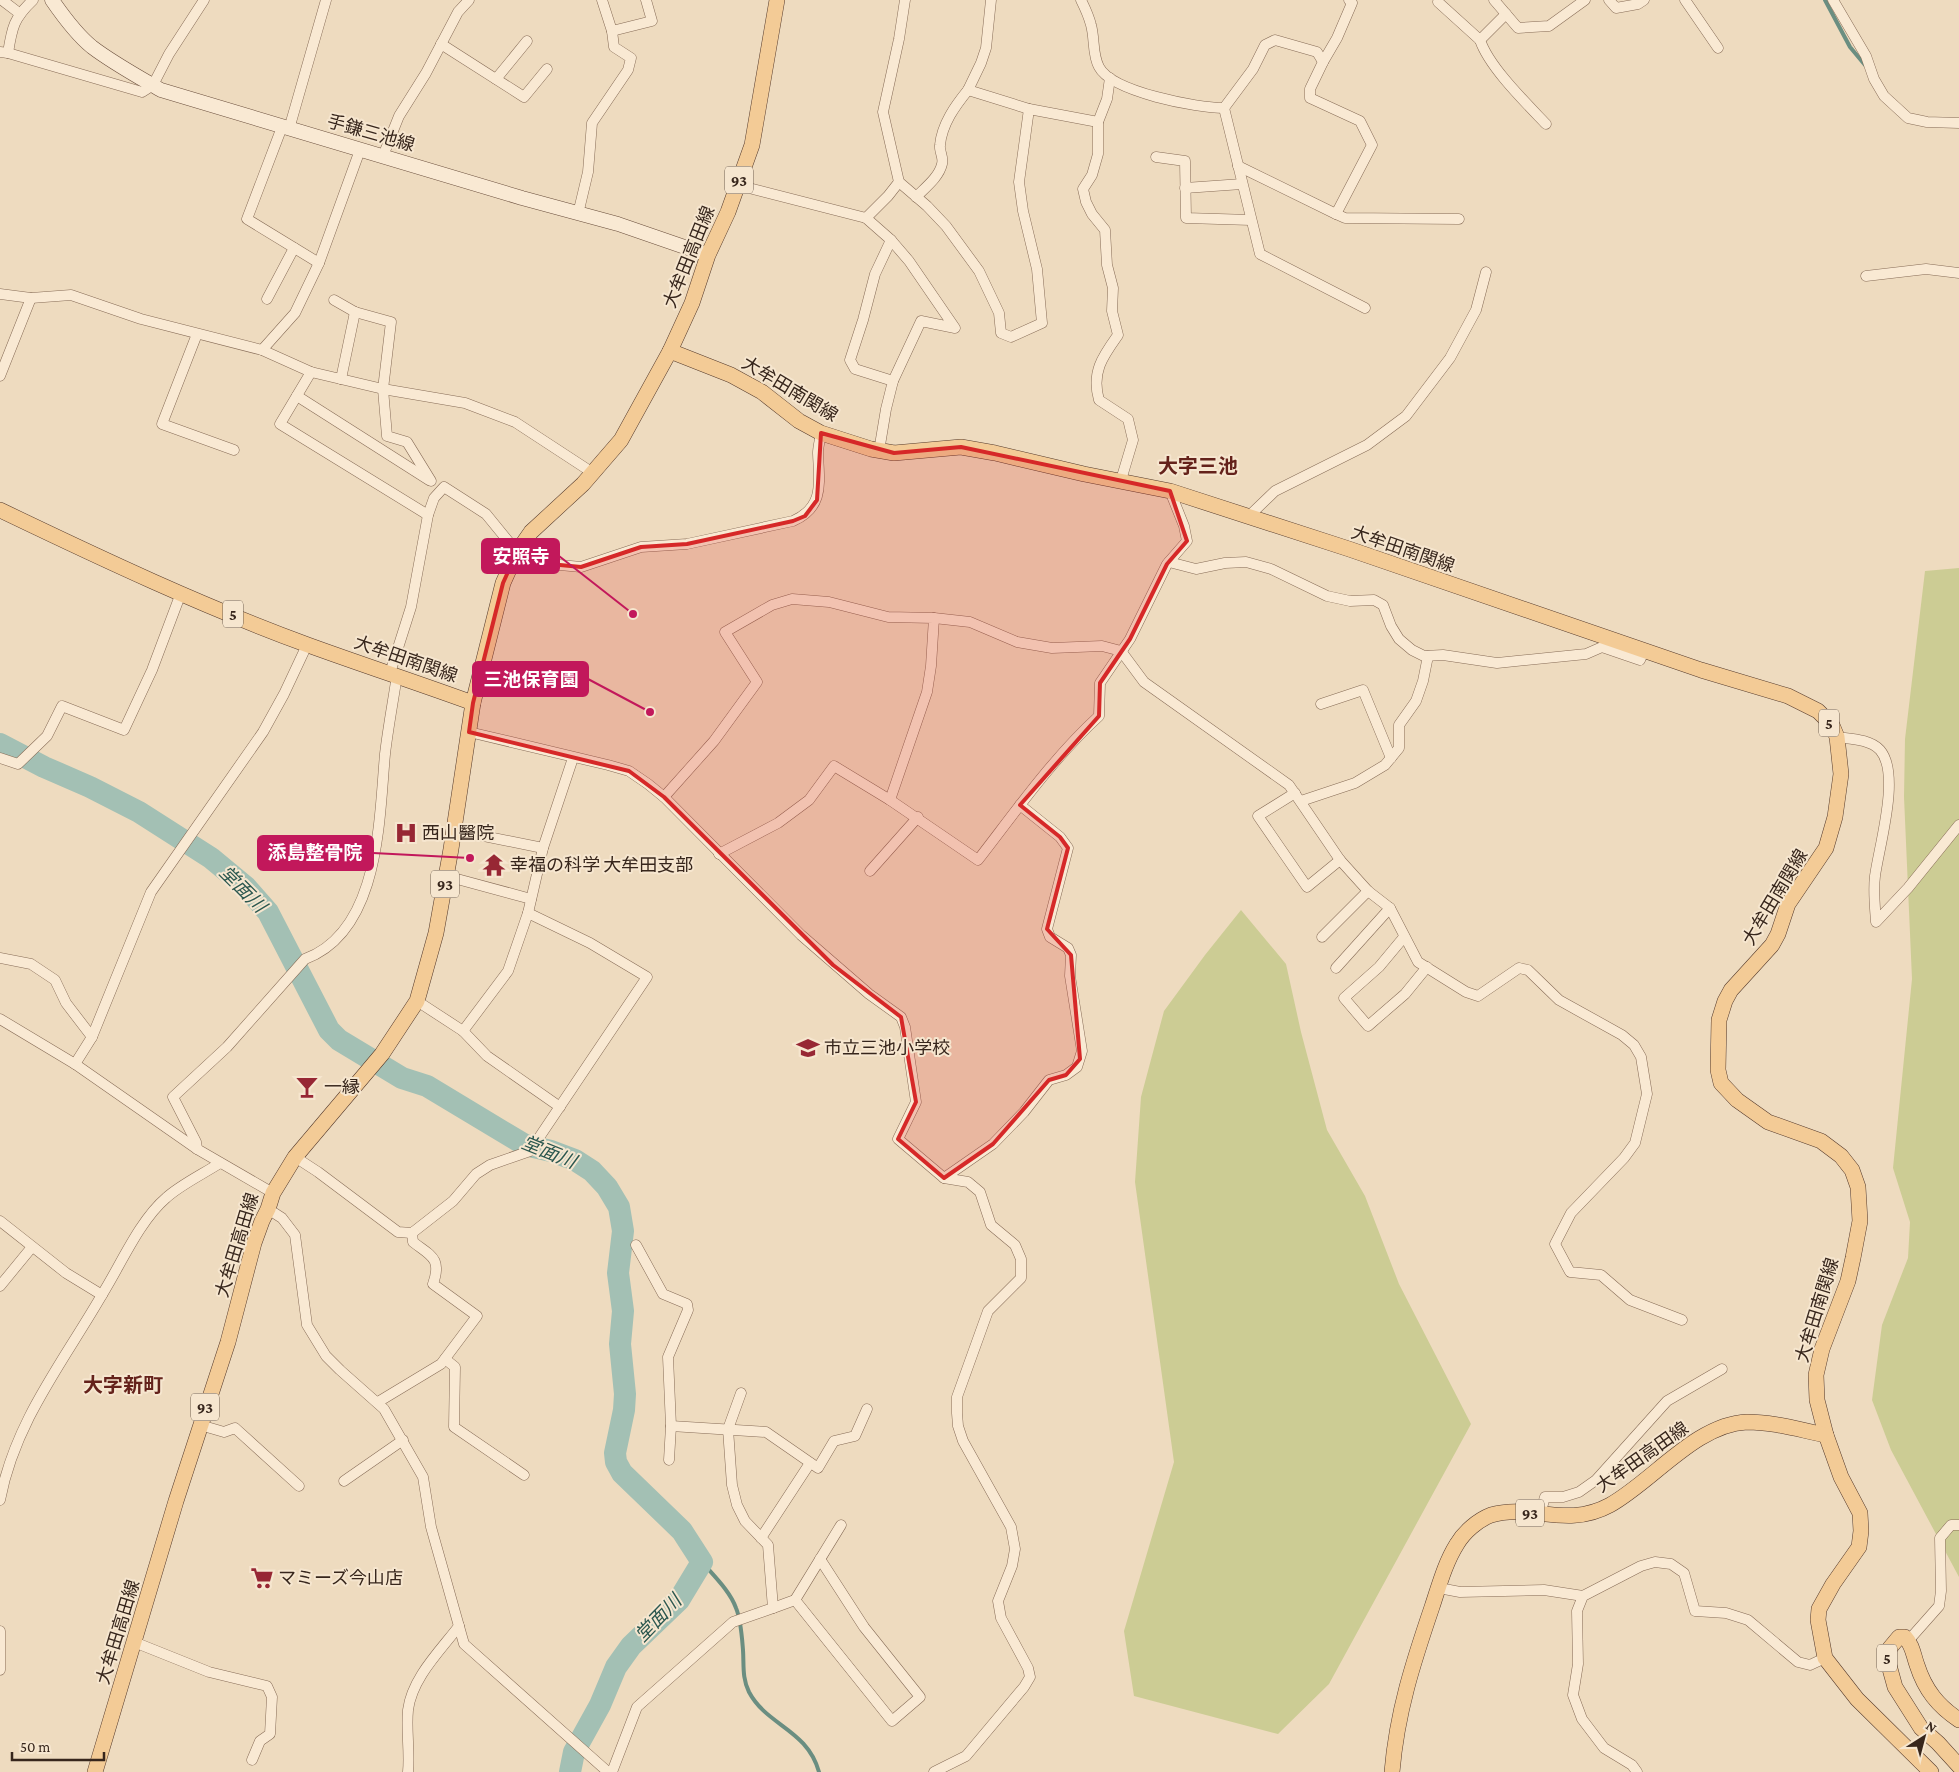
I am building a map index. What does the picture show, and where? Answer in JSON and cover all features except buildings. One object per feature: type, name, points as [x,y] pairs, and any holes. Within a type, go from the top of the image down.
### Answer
[{"type":"main road","name":"手鎌三池線","points":[[52,0],[65,19],[90,46],[161,90],[578,214],[618,224],[708,255]]},
{"type":"main road","name":"大牟田高田線","points":[[670,351],[692,303],[708,255],[728,212],[752,145],[777,0]]},
{"type":"main road","name":"大牟田南関線","points":[[0,510],[83,550],[181,593],[307,644],[472,703],[503,584],[517,552],[531,532],[593,473],[621,440],[670,351],[731,376],[754,388],[799,421],[822,433],[894,453],[961,447],[995,452],[1084,474],[1170,491],[1249,516],[1701,670],[1788,696],[1818,711],[1832,725],[1837,737],[1841,774],[1835,817],[1826,848],[1788,904],[1778,934],[1772,945],[1731,990],[1725,1001],[1719,1020],[1718,1070],[1721,1083],[1737,1100],[1768,1122],[1822,1141],[1841,1156],[1852,1170],[1858,1186],[1860,1221],[1848,1281],[1822,1349],[1816,1375],[1817,1400],[1826,1435],[1841,1477],[1860,1513],[1861,1531],[1858,1547],[1833,1584],[1819,1610],[1818,1620],[1825,1658],[1857,1699],[1931,1772]]},
{"type":"main road","name":"大牟田高田線","points":[[95,1772],[200,1425],[228,1342],[254,1243],[273,1193],[295,1157],[369,1071],[417,1001],[436,932],[454,830],[472,703]]},
{"type":"main road","name":"大牟田高田線","points":[[1392,1772],[1395,1736],[1409,1676],[1454,1550],[1469,1529],[1489,1516],[1508,1511],[1561,1517],[1581,1515],[1604,1508],[1621,1498],[1700,1438],[1722,1427],[1746,1422],[1769,1423],[1826,1435]]},
{"type":"main road","name":"5","points":[[1959,1720],[1933,1699],[1917,1666],[1912,1644],[1905,1637],[1899,1637],[1889,1649],[1887,1658],[1895,1687],[1921,1728],[1959,1766]]},
{"type":"street","points":[[2,0],[20,13]]},
{"type":"street","points":[[33,0],[20,13],[12,28],[4,53],[142,92],[153,86],[169,54],[204,0]]},
{"type":"street","points":[[319,263],[247,219],[286,128],[326,0]]},
{"type":"street","points":[[383,156],[399,116],[426,73],[458,12],[469,0]]},
{"type":"street","points":[[578,214],[588,172],[592,123],[628,70],[631,58],[614,47],[612,31],[602,0]]},
{"type":"street","points":[[612,31],[652,21],[646,0]]},
{"type":"street","points":[[905,0],[883,112],[899,182],[946,226],[978,271],[999,313],[1001,332],[1011,337],[1042,323],[1037,269],[1023,211],[1019,182],[1028,109]]},
{"type":"street","points":[[916,197],[937,176],[943,162],[940,147],[942,135],[951,114],[968,90],[981,63],[986,48],[991,0]]},
{"type":"street","points":[[1082,0],[1091,26],[1099,68],[1110,78],[1136,92],[1210,108],[1224,108]]},
{"type":"street","points":[[1336,214],[1372,145],[1360,121],[1310,98],[1310,89],[1337,38],[1352,3],[1348,0]]},
{"type":"street","points":[[1494,0],[1518,28],[1550,26],[1585,0]]},
{"type":"street","points":[[1609,0],[1616,8],[1638,4],[1644,0]]},
{"type":"street","points":[[1684,0],[1718,48]]},
{"type":"street","points":[[1833,0],[1866,56],[1874,79],[1884,96],[1908,118],[1927,122],[1959,123]]},
{"type":"street","points":[[1438,2],[1480,40],[1482,48],[1511,86],[1546,124]]},
{"type":"street","points":[[1480,40],[1506,14]]},
{"type":"street","points":[[1224,108],[1253,69],[1265,45],[1275,40],[1317,52],[1323,62]]},
{"type":"street","points":[[496,79],[527,42]]},
{"type":"street","points":[[441,44],[524,97],[547,69]]},
{"type":"street","points":[[1110,78],[1107,98],[1098,122],[1098,154],[1092,174],[1083,189],[1086,202],[1092,214],[1105,230],[1107,265],[1112,288],[1112,311],[1118,335],[1100,360],[1096,388],[1099,400],[1128,419],[1134,440],[1121,480]]},
{"type":"street","points":[[968,90],[1028,109],[1098,122]]},
{"type":"street","points":[[1224,108],[1260,254],[1365,308]]},
{"type":"street","points":[[262,350],[295,313],[319,263],[360,150]]},
{"type":"street","points":[[1156,157],[1185,161],[1186,218],[1251,220]]},
{"type":"street","points":[[1238,166],[1345,218],[1458,219]]},
{"type":"street","points":[[866,218],[899,182]]},
{"type":"street","points":[[1185,188],[1242,184]]},
{"type":"street","points":[[737,185],[866,218],[891,240],[909,261],[955,328],[920,322],[893,381],[886,409],[880,450]]},
{"type":"street","points":[[891,240],[875,274],[864,320],[850,360],[855,369],[893,381]]},
{"type":"street","points":[[267,299],[294,248]]},
{"type":"street","points":[[1866,276],[1926,269],[1959,273]]},
{"type":"street","points":[[1249,516],[1275,491],[1367,446],[1406,416],[1450,358],[1476,310],[1486,272]]},
{"type":"street","points":[[0,294],[31,298],[71,295],[110,310],[262,350],[311,372],[383,389],[465,403],[515,422],[593,473]]},
{"type":"street","points":[[0,376],[31,298]]},
{"type":"street","points":[[334,300],[355,312],[391,322],[383,389],[387,436],[408,442],[431,481]]},
{"type":"street","points":[[341,379],[355,312]]},
{"type":"street","points":[[197,334],[162,424],[234,450]]},
{"type":"street","points":[[311,372],[280,424],[428,515]]},
{"type":"street","points":[[297,396],[486,514],[517,552],[539,563],[581,567],[641,547],[688,544],[793,521],[805,516],[817,500],[820,479],[818,451],[822,433]]},
{"type":"street","points":[[197,1148],[196,1142],[173,1097],[227,1047],[305,959],[317,955],[339,936],[351,919],[373,869],[394,674],[411,607],[428,515],[434,498],[444,487]]},
{"type":"street","points":[[719,854],[778,823],[810,800],[834,766],[918,817],[978,860],[1020,805],[1081,732],[1099,716],[1100,683],[1130,639],[1170,562],[1187,541],[1184,526],[1170,491]]},
{"type":"street","points":[[1170,562],[1196,569],[1225,563],[1246,562],[1271,569],[1327,596],[1350,601],[1374,600],[1383,605],[1391,626],[1399,639],[1412,650],[1424,656],[1443,655],[1497,663],[1586,654],[1602,647],[1640,660],[1644,651]]},
{"type":"street","points":[[0,758],[18,764],[47,736],[62,706],[124,730],[152,670],[181,593]]},
{"type":"street","points":[[664,797],[714,741],[757,682],[725,632],[772,605],[792,599],[829,602],[888,617],[934,618],[970,622],[1017,642],[1052,648],[1102,646],[1121,651],[1144,682],[1289,785],[1340,860],[1368,891],[1390,908],[1418,962],[1466,992],[1478,996],[1519,968],[1528,970],[1560,1000],[1622,1035],[1634,1044],[1641,1057],[1647,1094],[1635,1143],[1624,1158],[1571,1213],[1555,1244],[1570,1272],[1601,1275],[1630,1300],[1682,1320]]},
{"type":"street","points":[[890,800],[927,692],[931,666],[934,618]]},
{"type":"street","points":[[75,1064],[92,1037],[151,892],[263,732],[284,694],[307,644]]},
{"type":"street","points":[[1340,860],[1307,887],[1258,816],[1298,797],[1355,782],[1375,773],[1385,765],[1399,748],[1399,725],[1416,701],[1423,681],[1428,656]]},
{"type":"street","points":[[1321,704],[1364,690],[1391,758]]},
{"type":"street","points":[[469,732],[608,765],[629,772],[664,797],[719,854],[834,965],[901,1017],[905,1027],[916,1102],[898,1139],[944,1178],[968,1182],[980,1192],[991,1226],[1015,1245],[1021,1259],[1021,1278],[988,1311],[958,1397],[957,1413],[958,1426],[963,1442],[1011,1527],[1015,1550],[1012,1566],[998,1601],[1001,1618],[1028,1668],[1030,1677],[1024,1687],[966,1756],[934,1772]]},
{"type":"street","points":[[1837,737],[1867,741],[1880,750],[1888,767],[1890,784],[1875,879],[1876,922],[1908,888],[1959,825]]},
{"type":"street","points":[[463,1031],[508,970],[528,913],[543,848],[573,758]]},
{"type":"street","points":[[944,1178],[993,1144],[1024,1112],[1049,1080],[1066,1075],[1077,1067],[1082,1051],[1070,976],[1071,955],[1068,948],[1050,937],[1047,929],[1068,848],[1060,837],[1020,805]]},
{"type":"street","points":[[870,871],[918,817]]},
{"type":"street","points":[[454,830],[543,848]]},
{"type":"street","points":[[446,876],[531,899]]},
{"type":"street","points":[[1322,937],[1368,891]]},
{"type":"street","points":[[1336,968],[1390,908]]},
{"type":"street","points":[[295,1157],[398,1232],[412,1233],[453,1201],[476,1174],[490,1165],[530,1151],[647,977],[590,943],[528,913]]},
{"type":"street","points":[[1404,937],[1379,968],[1344,998],[1368,1026],[1405,994],[1427,967]]},
{"type":"street","points":[[0,958],[31,964],[55,980],[66,1003],[92,1037]]},
{"type":"street","points":[[417,1001],[463,1031],[487,1056],[560,1107]]},
{"type":"street","points":[[0,1019],[75,1064],[220,1163],[273,1193]]},
{"type":"street","points":[[0,1500],[21,1431],[38,1399],[135,1238],[166,1198],[220,1163]]},
{"type":"street","points":[[268,1209],[282,1218],[295,1235],[308,1325],[326,1356],[335,1366],[378,1402],[403,1440],[423,1477],[431,1527],[464,1644],[610,1772],[637,1707],[738,1620],[795,1600],[841,1525]]},
{"type":"street","points":[[0,1220],[66,1273],[102,1295]]},
{"type":"street","points":[[378,1402],[441,1364],[477,1316],[433,1284],[438,1272],[434,1258],[413,1242],[412,1233]]},
{"type":"street","points":[[636,1245],[663,1294],[687,1304],[688,1310],[668,1357],[671,1426],[669,1460]]},
{"type":"street","points":[[0,1286],[32,1247]]},
{"type":"street","points":[[445,1359],[454,1367],[454,1427],[524,1475]]},
{"type":"street","points":[[1540,1514],[1544,1496],[1563,1498],[1579,1492],[1596,1480],[1667,1401],[1722,1369]]},
{"type":"street","points":[[741,1393],[728,1429],[732,1485],[734,1495],[746,1521],[768,1545],[774,1608]]},
{"type":"street","points":[[671,1426],[766,1432],[818,1468],[834,1441],[855,1436],[867,1410]]},
{"type":"street","points":[[200,1425],[224,1432],[235,1428],[299,1486]]},
{"type":"street","points":[[344,1481],[403,1440]]},
{"type":"street","points":[[761,1538],[810,1463]]},
{"type":"street","points":[[1908,1641],[1938,1606],[1941,1591],[1940,1538],[1950,1525],[1959,1525]]},
{"type":"street","points":[[795,1600],[892,1721],[920,1697],[864,1627],[820,1558]]},
{"type":"street","points":[[1439,1588],[1460,1592],[1544,1590],[1583,1596],[1641,1566],[1655,1562],[1672,1564],[1684,1573],[1695,1611],[1726,1613],[1748,1620],[1798,1662],[1810,1665],[1825,1658]]},
{"type":"street","points":[[1583,1596],[1577,1611],[1578,1664],[1573,1695],[1582,1719],[1604,1748],[1632,1765],[1637,1772]]},
{"type":"street","points":[[408,1772],[408,1712],[410,1699],[419,1678],[459,1626]]},
{"type":"street","points":[[0,1631],[0,1670]]},
{"type":"street","points":[[134,1642],[209,1672],[267,1686],[272,1697],[270,1734],[260,1741],[252,1760]]},
{"type":"highlighted area","points":[[821,433],[894,453],[961,447],[1170,491],[1187,541],[1167,564],[1130,639],[1100,683],[1099,716],[1020,805],[1060,837],[1068,848],[1047,929],[1071,955],[1080,1059],[1066,1075],[1049,1080],[993,1144],[944,1178],[898,1139],[916,1102],[901,1017],[833,965],[664,797],[629,771],[469,732],[473,703],[503,583],[517,552],[539,563],[581,567],[641,547],[687,544],[793,521],[805,516],[817,500]]},
{"type":"green space","points":[[1959,568],[1959,1577],[1891,1450],[1872,1400],[1882,1325],[1908,1258],[1910,1222],[1893,1168],[1912,979],[1904,797],[1905,739],[1925,571]]},
{"type":"green space","points":[[1241,910],[1286,964],[1301,1032],[1327,1130],[1365,1196],[1399,1284],[1471,1424],[1329,1684],[1278,1734],[1134,1696],[1124,1631],[1174,1462],[1135,1182],[1141,1097],[1164,1011]]},
{"type":"waterway","points":[[1825,0],[1850,47],[1865,65]]},
{"type":"waterway","name":"堂面川","points":[[0,744],[139,812],[211,858],[246,887],[268,912],[329,1030],[339,1040],[402,1078],[427,1086],[525,1145],[551,1151],[575,1160],[592,1171],[607,1187],[619,1207],[623,1231],[618,1273],[623,1311],[620,1344],[625,1394],[624,1410],[615,1453],[616,1462],[622,1473],[682,1531],[702,1562],[679,1600],[631,1646],[616,1667],[600,1705],[574,1752],[570,1772]]},
{"type":"waterway","points":[[702,1562],[726,1590],[736,1608],[741,1629],[744,1677],[749,1692],[766,1713],[806,1746],[819,1772]]},
{"type":"place","name":"安照寺","points":[[633,614]]},
{"type":"place","name":"三池保育園","points":[[650,712]]},
{"type":"place","name":"西山醫院","points":[[406,833]]},
{"type":"place","name":"添島整骨院","points":[[470,858]]},
{"type":"place","name":"幸福の科学 大牟田支部","points":[[494,865]]},
{"type":"place","name":"市立三池小学校","points":[[808,1048]]},
{"type":"place","name":"一縁","points":[[307,1087]]},
{"type":"place","name":"マミーズ今山店","points":[[262,1578]]},
{"type":"district","name":"大字三池","points":[[1198,466]]},
{"type":"district","name":"大字新町","points":[[123,1385]]}]
